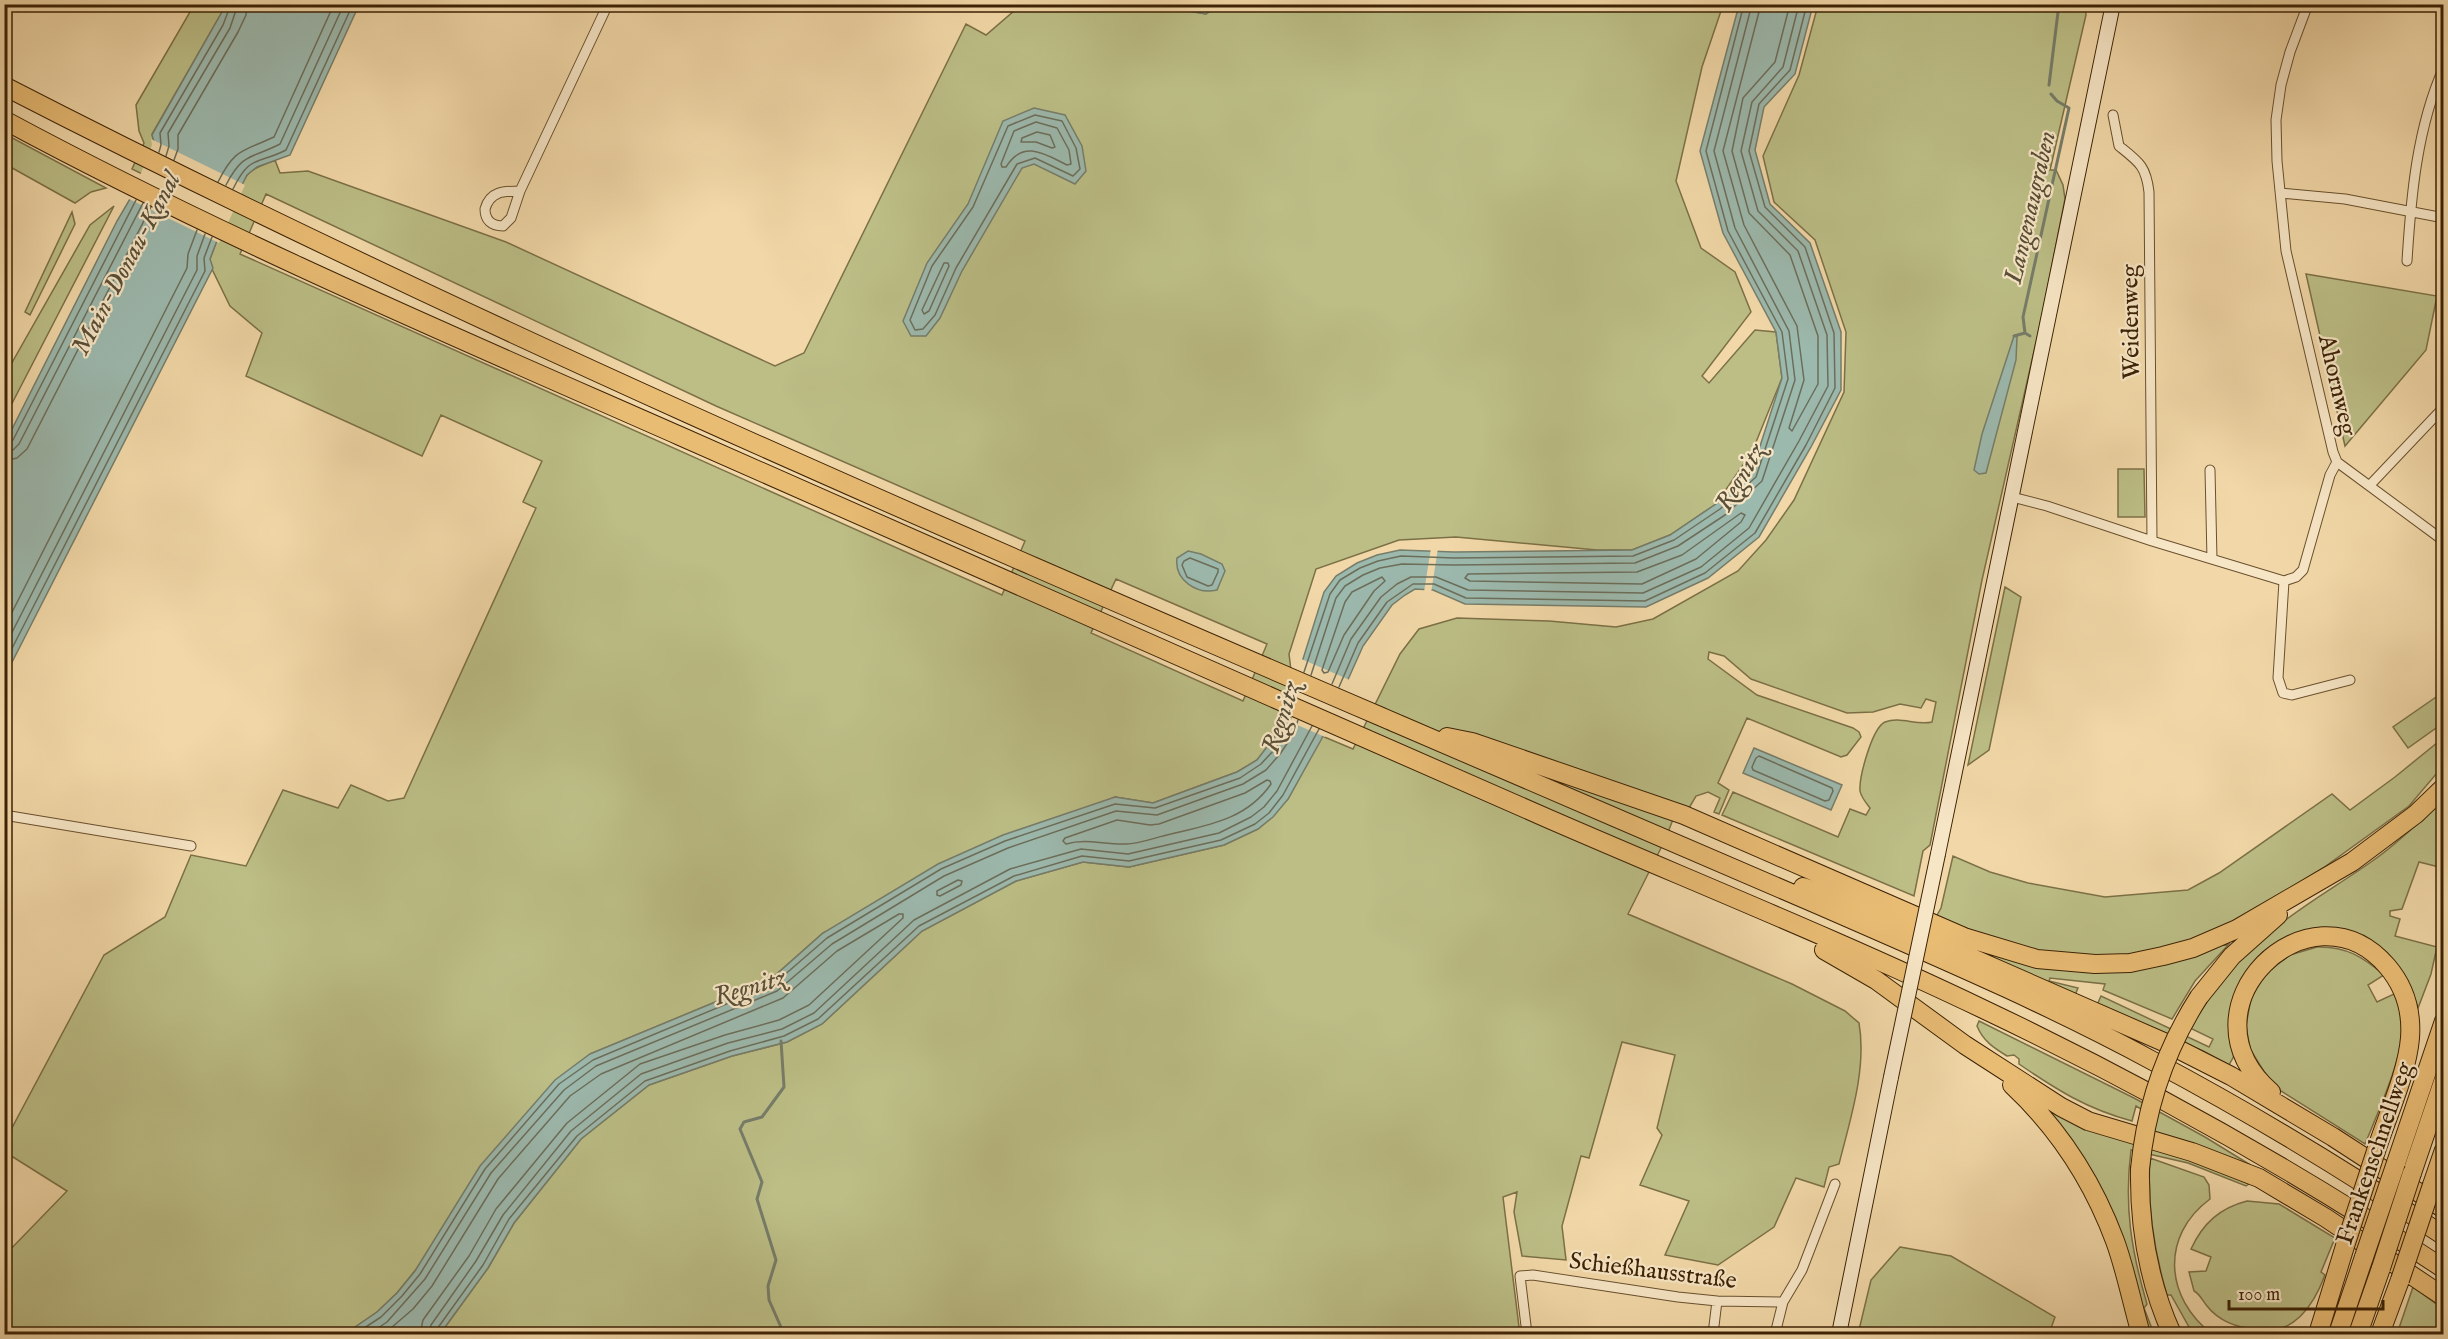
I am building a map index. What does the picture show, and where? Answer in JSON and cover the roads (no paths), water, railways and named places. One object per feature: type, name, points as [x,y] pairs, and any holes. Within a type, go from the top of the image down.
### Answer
[{"type":"highway","points":[[4,86],[259,214],[674,408],[1398,724],[1585,793],[1706,825],[1964,937],[2026,956],[2063,962],[2130,963],[2193,948],[2237,929],[2317,884],[2390,834],[2444,787]]},
{"type":"highway","points":[[4,120],[246,241],[537,373],[1234,682],[1981,1008],[2134,1084],[2286,1169],[2444,1269]]},
{"type":"highway","points":[[1398,724],[1472,742],[1585,793],[1696,848],[2069,1018],[2153,1060],[2322,1158],[2444,1236]]},
{"type":"highway","points":[[1696,848],[1835,898],[2166,1042],[2231,1076],[2333,1137],[2444,1209]]},
{"type":"highway","points":[[1692,881],[1876,980],[1965,1045],[2061,1107],[2088,1121],[2192,1152],[2259,1178],[2326,1218],[2444,1297]]},
{"type":"highway","points":[[2172,1335],[2156,1295],[2146,1259],[2139,1199],[2146,1124],[2158,1079],[2175,1037],[2199,997],[2217,973],[2249,940],[2317,884]]},
{"type":"highway","points":[[2318,1335],[2409,1047],[2408,1004],[2397,978],[2373,953],[2354,943],[2322,938],[2288,945],[2261,966],[2248,982],[2240,1002],[2238,1034],[2243,1055],[2258,1081],[2333,1137]]},
{"type":"highway","name":"Frankenschnellweg","points":[[2338,1335],[2444,1021]]},
{"type":"highway","points":[[1965,1045],[2023,1095],[2051,1128],[2091,1186],[2115,1242],[2141,1335]]},
{"type":"highway","name":"Frankenschnellweg","points":[[2358,1335],[2444,1079]]},
{"type":"highway","points":[[2380,1335],[2444,1150]]},
{"type":"street","points":[[520,191],[608,4]]},
{"type":"street","points":[[1839,1335],[2113,4]]},
{"type":"street","name":"Ahornweg","points":[[2284,581],[2296,577],[2303,570],[2330,475],[2337,462],[2286,251],[2276,120],[2281,85],[2290,52],[2308,4]]},
{"type":"street","points":[[2437,4],[2444,7]]},
{"type":"street","points":[[2407,261],[2410,210],[2423,127],[2444,67]]},
{"type":"street","name":"Weidenweg","points":[[2113,115],[2119,146],[2141,163],[2148,184],[2152,541]]},
{"type":"street","points":[[2281,193],[2345,199],[2444,218]]},
{"type":"street","points":[[2370,485],[2443,407]]},
{"type":"street","points":[[2337,462],[2444,541]]},
{"type":"street","points":[[2210,470],[2212,559]]},
{"type":"street","points":[[2012,497],[2284,581],[2278,678],[2283,693],[2292,695],[2350,680]]},
{"type":"street","points":[[4,815],[191,846]]},
{"type":"street","points":[[1775,1335],[1783,1302],[1802,1270],[1835,1184]]},
{"type":"street","name":"Schießhausstraße","points":[[1527,1335],[1520,1276],[1533,1275],[1632,1291],[1718,1301],[1783,1302]]},
{"type":"street","points":[[1713,1335],[1718,1301]]},
{"type":"water","name":"Main-Donau-Kanal","points":[[226,5],[359,5],[290,155],[257,167],[247,175],[226,217],[210,259],[213,268],[6,674],[5,443],[117,221],[144,175],[155,145],[152,135]]},
{"type":"water","points":[[1183,5],[1219,5],[1206,14],[1189,11]]},
{"type":"water","points":[[1739,5],[1813,5],[1795,74],[1764,107],[1755,150],[1770,204],[1810,243],[1841,332],[1841,390],[1759,537],[1708,578],[1646,607],[1465,604],[1433,590],[1415,589],[1392,605],[1363,646],[1321,740],[1288,799],[1273,817],[1258,829],[1224,845],[1129,867],[1083,862],[1016,881],[922,931],[822,1024],[787,1042],[732,1056],[649,1085],[581,1139],[514,1223],[488,1268],[440,1334],[345,1334],[377,1312],[397,1293],[415,1271],[480,1166],[555,1080],[590,1054],[771,979],[823,933],[938,864],[1003,835],[1115,797],[1153,803],[1237,772],[1257,760],[1281,729],[1324,592],[1336,576],[1357,563],[1377,555],[1400,550],[1454,552],[1632,550],[1670,535],[1716,504],[1751,474],[1782,378],[1776,332],[1723,233],[1700,151]]},
{"type":"water","points":[[1034,108],[1065,115],[1082,146],[1086,171],[1075,184],[1034,164],[1022,168],[962,271],[940,318],[926,336],[911,336],[903,321],[927,263],[968,204],[1003,121]]},
{"type":"water","points":[[2014,336],[2017,337],[2016,360],[1986,473],[1979,474],[1974,470],[1982,434]]},
{"type":"water","points":[[1188,551],[1201,554],[1222,564],[1225,571],[1217,590],[1195,588],[1183,579],[1177,566],[1177,558]]},
{"type":"water","points":[[1754,748],[1842,785],[1831,810],[1743,773]]},
{"type":"waterway","name":"Langenaugraben","points":[[2049,85],[2059,4]]},
{"type":"waterway","name":"Langenaugraben","points":[[2030,336],[2025,333],[2023,317],[2069,108],[2057,101],[2051,94]]},
{"type":"waterway","points":[[2014,336],[2025,333]]},
{"type":"waterway","points":[[781,1041],[784,1087],[762,1117],[744,1122],[740,1129],[762,1182],[757,1199],[776,1260],[768,1286],[769,1300],[784,1334]]},
{"type":"water label","name":"Regnitz","points":[[1739,477]]},
{"type":"water label","name":"Regnitz","points":[[1280,717]]},
{"type":"water label","name":"Regnitz","points":[[749,986]]}]
